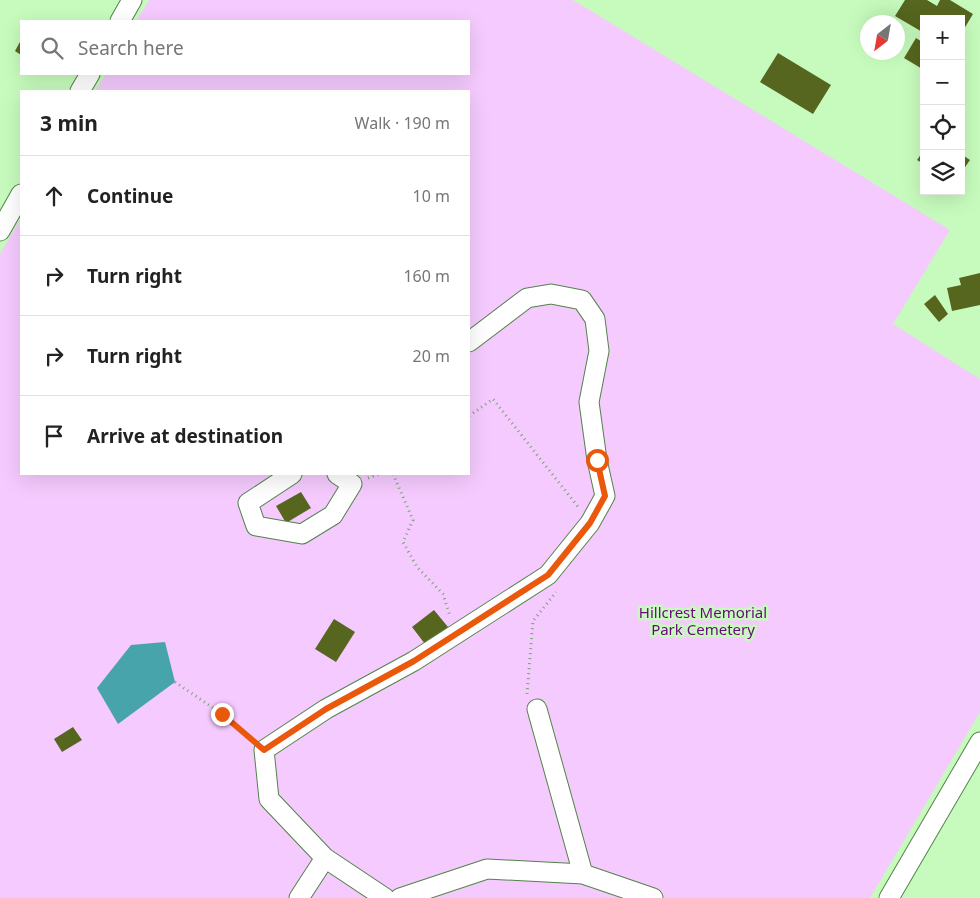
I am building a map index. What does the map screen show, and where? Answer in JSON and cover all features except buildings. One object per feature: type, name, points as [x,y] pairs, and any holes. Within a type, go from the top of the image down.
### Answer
[{"type":"street","points":[[121,20],[132,0]]},
{"type":"street","points":[[81,90],[89,75]]},
{"type":"street","points":[[0,231],[20,196]]},
{"type":"street","points":[[385,898],[325,858],[269,800],[264,750],[326,709],[414,661],[548,575],[590,523],[605,496],[597,460],[589,402],[599,351],[595,319],[582,300],[551,294],[528,298],[470,341]]},
{"type":"street","points":[[290,475],[248,503],[256,526],[302,534],[333,515],[352,484],[338,475]]},
{"type":"street","points":[[537,709],[583,874]]},
{"type":"street","points":[[889,898],[980,742]]},
{"type":"street","points":[[299,898],[325,858]]},
{"type":"street","points":[[400,898],[487,869],[583,874],[653,898]]},
{"type":"path","points":[[470,415],[493,399],[590,523]]},
{"type":"path","points":[[393,475],[413,520],[403,542],[417,567],[443,594],[455,634]]},
{"type":"path","points":[[537,709],[527,698],[533,621],[556,594],[552,569]]},
{"type":"path","points":[[175,682],[222,714],[264,750]]},
{"type":"green space","name":"Hillcrest Memorial Park Cemetery","points":[[149,0],[573,0],[950,230],[893,324],[980,379],[980,712],[870,898],[0,898],[0,254],[20,220],[20,475],[470,475],[470,90],[96,90],[105,75],[470,75],[470,20],[137,20]]},
{"type":"water","points":[[165,642],[175,682],[118,724],[97,688],[131,645]]},
{"type":"route","points":[[222,714],[264,750],[326,709],[414,661],[548,575],[590,523],[605,496],[597,460]]}]
